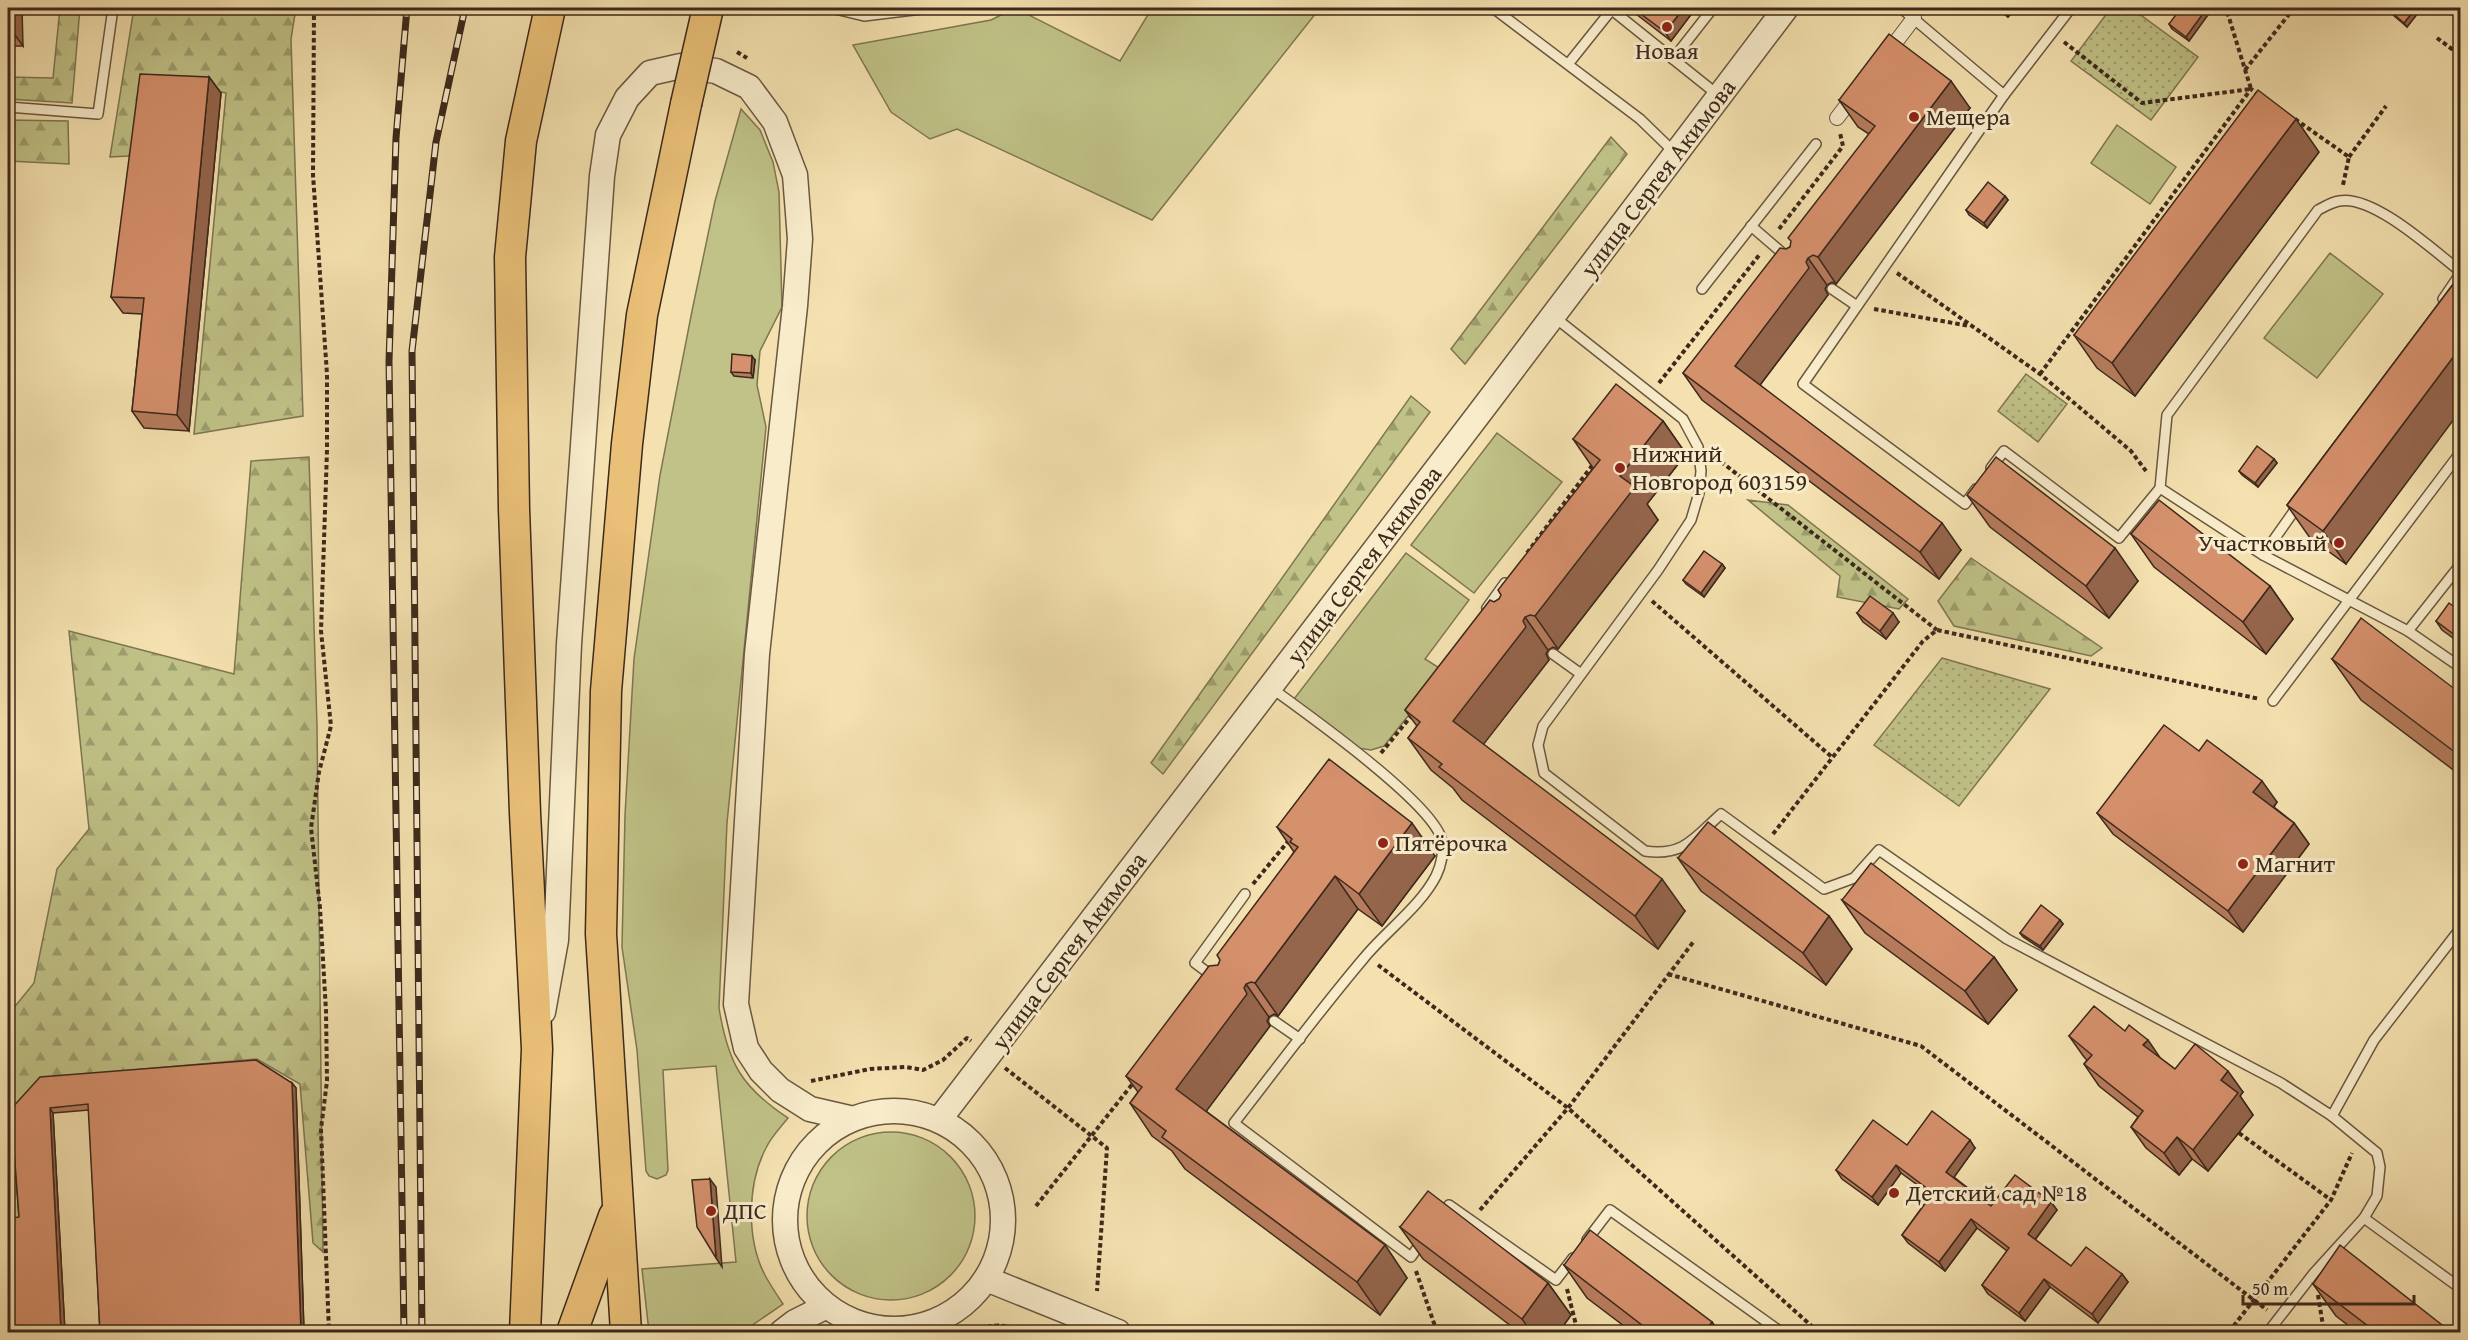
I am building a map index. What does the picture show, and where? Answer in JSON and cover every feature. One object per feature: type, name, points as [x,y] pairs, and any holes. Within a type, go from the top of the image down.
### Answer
[{"type":"main road","points":[[525,1332],[537,1049],[525,813],[514,509],[510,257],[521,141],[550,8]]},
{"type":"main road","points":[[626,1332],[601,934],[606,691],[627,444],[642,315],[708,8]]},
{"type":"main road","points":[[572,1332],[617,1208]]},
{"type":"street","name":"улица Сергея Акимова","points":[[939,1120],[1786,8]]},
{"type":"street","points":[[1880,62],[1914,18]]},
{"type":"street","points":[[537,1049],[556,940],[569,644],[601,188],[608,135],[627,98],[650,73],[681,66],[716,71],[749,87],[776,122],[795,175],[800,239],[795,306],[757,654],[735,1004],[746,1048],[761,1071],[780,1090],[810,1109],[849,1118]]},
{"type":"street","points":[[1837,118],[1866,80]]},
{"type":"street","points":[[904,1111],[939,1120],[969,1141],[991,1170],[1002,1206],[1001,1242],[995,1267],[989,1280],[964,1304],[933,1322],[898,1329],[863,1325],[825,1307],[805,1284],[789,1252],[784,1217],[791,1182],[808,1151],[828,1131],[849,1118],[868,1113],[904,1111]]},
{"type":"street","points":[[989,1280],[1118,1332]]},
{"type":"street","points":[[782,1332],[795,1322],[825,1307]]},
{"type":"lane","points":[[8,107],[98,114],[113,8]]},
{"type":"lane","points":[[831,8],[864,16],[930,8]]},
{"type":"lane","points":[[1493,8],[1569,63],[1640,119],[1675,153]]},
{"type":"lane","points":[[1673,59],[1713,8]]},
{"type":"lane","points":[[1902,8],[2004,95]]},
{"type":"lane","points":[[2071,8],[2004,95],[1803,384],[1965,504],[2004,451],[2119,538],[2160,488],[2167,415],[2318,210],[2340,200],[2362,202],[2383,212],[2460,273],[2440,303]]},
{"type":"lane","points":[[1569,63],[1612,9],[1720,97]]},
{"type":"lane","points":[[1702,289],[1816,144]]},
{"type":"lane","points":[[1751,226],[1794,263]]},
{"type":"lane","points":[[1832,289],[1857,306]]},
{"type":"lane","points":[[1553,316],[1683,419],[1695,442],[1701,471],[1699,493],[1691,520],[1642,592],[1543,726],[1538,745],[1544,773],[1645,851],[1662,854],[1681,849],[1721,814],[1824,889],[1854,878],[1879,850],[2007,939],[2281,1083],[2332,1116],[2377,1153],[2380,1167],[2377,1196],[2364,1218],[2314,1273],[2268,1332]]},
{"type":"lane","points":[[2272,701],[2460,453]]},
{"type":"lane","points":[[2160,488],[2263,555],[2408,631],[2460,667]]},
{"type":"lane","points":[[2263,555],[2304,497]]},
{"type":"lane","points":[[2408,631],[2460,565]]},
{"type":"lane","points":[[1495,615],[1486,608],[1512,574]]},
{"type":"lane","points":[[1553,654],[1581,674]]},
{"type":"lane","points":[[1270,687],[1410,796],[1436,825],[1442,841],[1442,859],[1436,876],[1402,920],[1365,956],[1234,1122],[1411,1257],[1430,1231]]},
{"type":"lane","points":[[1221,982],[1195,963],[1245,894]]},
{"type":"lane","points":[[2332,1116],[2374,1040],[2460,929]]},
{"type":"lane","points":[[1274,1021],[1300,1039]]},
{"type":"lane","points":[[1436,1222],[1449,1205],[1556,1280],[1576,1254]]},
{"type":"lane","points":[[1583,1245],[1610,1210],[1781,1332]]},
{"type":"lane","points":[[2364,1218],[2460,1288]]},
{"type":"path","points":[[314,8],[313,175],[327,384],[321,631],[331,726],[319,772],[311,828],[320,908],[326,1011],[327,1081],[321,1129],[329,1332]]},
{"type":"path","points":[[2226,8],[2250,88],[2260,95]]},
{"type":"path","points":[[2245,71],[2294,8]]},
{"type":"path","points":[[2052,33],[2142,103],[2250,88]]},
{"type":"path","points":[[2437,38],[2460,55]]},
{"type":"path","points":[[737,52],[755,63]]},
{"type":"path","points":[[2040,374],[2250,88]]},
{"type":"path","points":[[2340,200],[2349,157],[2386,106]]},
{"type":"path","points":[[2290,116],[2349,157]]},
{"type":"path","points":[[1651,394],[1844,146],[1837,118]]},
{"type":"path","points":[[1886,265],[2040,374],[2131,451],[2160,488]]},
{"type":"path","points":[[1857,306],[1974,327]]},
{"type":"path","points":[[1695,442],[1937,630],[2272,701]]},
{"type":"path","points":[[1512,574],[1598,458]]},
{"type":"path","points":[[1642,592],[1833,758]]},
{"type":"path","points":[[1763,846],[1923,641],[1937,630]]},
{"type":"path","points":[[1371,765],[1415,712]]},
{"type":"path","points":[[1245,894],[1290,838]]},
{"type":"path","points":[[1471,1220],[1568,1108],[1694,941]]},
{"type":"path","points":[[1365,956],[1568,1108],[1816,1330]]},
{"type":"path","points":[[1668,974],[1921,1046],[2254,1299],[2278,1320]]},
{"type":"path","points":[[802,1078],[813,1083],[870,1069],[906,1067],[923,1070],[943,1060],[967,1038],[1107,1148],[1097,1291]]},
{"type":"path","points":[[1035,1206],[1135,1080]]},
{"type":"path","points":[[2239,1133],[2331,1200]]},
{"type":"path","points":[[2229,1332],[2331,1200],[2359,1138]]},
{"type":"path","points":[[1411,1257],[1437,1332]]},
{"type":"path","points":[[1563,1272],[1576,1325],[1569,1332]]},
{"type":"path","points":[[2314,1273],[2324,1332]]},
{"type":"path","points":[[973,1332],[995,1324],[1029,1332]]},
{"type":"green space","points":[[60,8],[80,8],[72,103],[8,99],[8,77],[53,78]]},
{"type":"green space","points":[[134,8],[296,8],[291,39],[303,416],[194,434],[226,93],[149,76],[129,156],[110,157]]},
{"type":"green space","points":[[1015,8],[1120,61],[1152,8],[1320,8],[1152,220],[957,129],[930,139],[891,112],[853,45],[991,20]]},
{"type":"green space","points":[[2111,8],[2131,8],[2198,57],[2151,120],[2071,61]]},
{"type":"green space","points":[[741,109],[760,130],[773,162],[779,192],[782,307],[760,351],[757,385],[766,427],[727,823],[719,1008],[727,1044],[739,1072],[759,1095],[788,1118],[770,1140],[760,1162],[755,1178],[751,1212],[752,1230],[759,1263],[783,1304],[754,1324],[747,1332],[649,1332],[642,1269],[736,1262],[716,1066],[663,1070],[668,1170],[666,1175],[657,1179],[649,1176],[646,1171],[637,1050],[622,947],[625,815],[634,659],[660,475],[715,201]]},
{"type":"green space","points":[[8,120],[68,121],[69,164],[8,161]]},
{"type":"green space","points":[[2117,125],[2176,167],[2150,204],[2091,163]]},
{"type":"green space","points":[[1611,137],[1627,154],[1465,364],[1451,349]]},
{"type":"green space","points":[[2330,253],[2383,294],[2317,378],[2264,338]]},
{"type":"green space","points":[[2026,374],[2067,404],[2038,442],[1998,411]]},
{"type":"green space","points":[[1411,396],[1430,412],[1163,774],[1151,763]]},
{"type":"green space","points":[[1497,433],[1562,482],[1474,593],[1411,545]]},
{"type":"green space","points":[[309,457],[317,726],[323,1252],[313,1243],[300,1084],[257,1059],[45,1078],[27,1332],[8,1293],[8,1015],[34,983],[57,869],[89,829],[69,631],[234,674],[251,461]]},
{"type":"green space","points":[[1748,500],[1788,505],[1908,599],[1899,609],[1837,597],[1840,576]]},
{"type":"green space","points":[[1406,553],[1469,600],[1425,659],[1444,671],[1384,746],[1371,750],[1358,748],[1294,699]]},
{"type":"green space","points":[[1971,558],[2102,648],[2091,656],[1954,626],[1938,601]]},
{"type":"green space","points":[[1942,658],[2050,689],[1959,806],[1874,745]]},
{"type":"green space","points":[[891,1132],[907,1133],[923,1138],[938,1146],[950,1157],[961,1169],[969,1184],[974,1200],[974,1232],[969,1248],[961,1263],[950,1275],[938,1286],[923,1294],[907,1299],[891,1300],[875,1299],[859,1294],[844,1286],[832,1275],[821,1263],[813,1248],[808,1232],[807,1216],[808,1200],[813,1184],[821,1169],[832,1157],[844,1146],[859,1138],[875,1133]]},
{"type":"building","points":[[8,8],[12,8],[12,31],[8,31]]},
{"type":"building","points":[[1633,8],[1684,8],[1665,32]]},
{"type":"building","points":[[2181,8],[2207,8],[2186,37],[2169,24]]},
{"type":"building","points":[[2393,8],[2416,8],[2404,23],[2390,11]]},
{"type":"building","points":[[1889,34],[1951,81],[1818,257],[1813,255],[1808,258],[1806,262],[1809,268],[1735,366],[1942,523],[1920,552],[1683,373],[1780,248],[1790,247],[1791,241],[1788,238],[1875,126],[1839,100]]},
{"type":"building","points":[[140,74],[209,77],[177,415],[132,411],[144,298],[111,297]]},
{"type":"building","points":[[2258,90],[2296,119],[2112,363],[2074,335]]},
{"type":"building","points":[[1988,182],[2005,196],[1984,223],[1966,210]]},
{"type":"building","points":[[2460,275],[2460,348],[2323,531],[2287,505]]},
{"type":"building","points":[[732,354],[752,356],[751,373],[731,372]]},
{"type":"building","points":[[1616,384],[1663,421],[1620,476],[1635,487],[1535,616],[1525,617],[1523,621],[1526,627],[1453,721],[1662,879],[1635,916],[1439,767],[1442,764],[1408,738],[1420,722],[1405,710],[1490,600],[1494,602],[1499,599],[1501,595],[1498,590],[1600,460],[1573,439]]},
{"type":"building","points":[[2257,446],[2274,459],[2255,483],[2239,471]]},
{"type":"building","points":[[1996,457],[2115,548],[2086,586],[1967,495]]},
{"type":"building","points":[[2159,500],[2270,586],[2243,622],[2131,534]]},
{"type":"building","points":[[1704,551],[1722,564],[1701,593],[1683,580]]},
{"type":"building","points":[[1870,596],[1893,613],[1880,631],[1857,613]]},
{"type":"building","points":[[2449,603],[2460,611],[2460,639],[2436,621]]},
{"type":"building","points":[[2361,618],[2460,693],[2460,756],[2332,659]]},
{"type":"building","points":[[2164,725],[2199,751],[2207,740],[2262,781],[2253,792],[2294,823],[2228,911],[2097,813]]},
{"type":"building","points":[[1329,759],[1412,823],[1359,894],[1335,876],[1255,983],[1246,984],[1244,988],[1247,994],[1176,1089],[1385,1245],[1357,1282],[1162,1137],[1166,1131],[1130,1103],[1142,1087],[1126,1076],[1209,966],[1218,965],[1220,960],[1217,955],[1298,847],[1290,842],[1292,839],[1277,827]]},
{"type":"building","points":[[1708,822],[1829,916],[1803,953],[1678,858]]},
{"type":"building","points":[[1871,863],[1994,957],[1965,991],[1842,900]]},
{"type":"building","points":[[2041,905],[2060,920],[2040,946],[2020,933]]},
{"type":"building","points":[[2094,1006],[2125,1031],[2129,1025],[2148,1040],[2143,1045],[2175,1069],[2195,1044],[2228,1071],[2221,1080],[2238,1093],[2193,1150],[2177,1137],[2164,1153],[2131,1127],[2143,1111],[2084,1064],[2092,1055],[2069,1036]]},
{"type":"building","points":[[256,1060],[292,1083],[301,1332],[100,1332],[88,1104],[50,1108],[61,1332],[8,1332],[8,1219],[19,1217],[11,1109],[40,1077]]},
{"type":"building","points":[[1932,1111],[1970,1140],[1946,1172],[1991,1206],[2015,1175],[2051,1202],[2028,1234],[2071,1266],[2086,1247],[2122,1274],[2092,1314],[2044,1279],[2019,1313],[1982,1285],[2009,1248],[1971,1219],[1939,1262],[1902,1235],[1933,1193],[1896,1165],[1872,1197],[1836,1170],[1873,1120],[1907,1145]]},
{"type":"building","points":[[710,1179],[716,1258],[697,1227],[692,1180]]},
{"type":"building","points":[[1428,1191],[1548,1283],[1522,1319],[1400,1227]]},
{"type":"building","points":[[1590,1230],[1712,1322],[1704,1332],[1651,1332],[1564,1265]]},
{"type":"building","points":[[2340,1245],[2451,1332],[2376,1332],[2313,1284]]},
{"type":"railway","points":[[404,1332],[389,362],[396,138],[407,8]]},
{"type":"railway","points":[[422,1332],[412,351],[436,142],[465,8]]},
{"type":"place","name":"Новая","points":[[1667,27]]},
{"type":"place","name":"Мещера","points":[[1914,117]]},
{"type":"place","name":"Нижний Новгород 603159","points":[[1620,468]]},
{"type":"place","name":"Участковый","points":[[2339,543]]},
{"type":"place","name":"Пятёрочка","points":[[1383,843]]},
{"type":"place","name":"Магнит","points":[[2243,864]]},
{"type":"place","name":"Детский сад №18","points":[[1894,1193]]},
{"type":"place","name":"ДПС","points":[[711,1211]]}]
